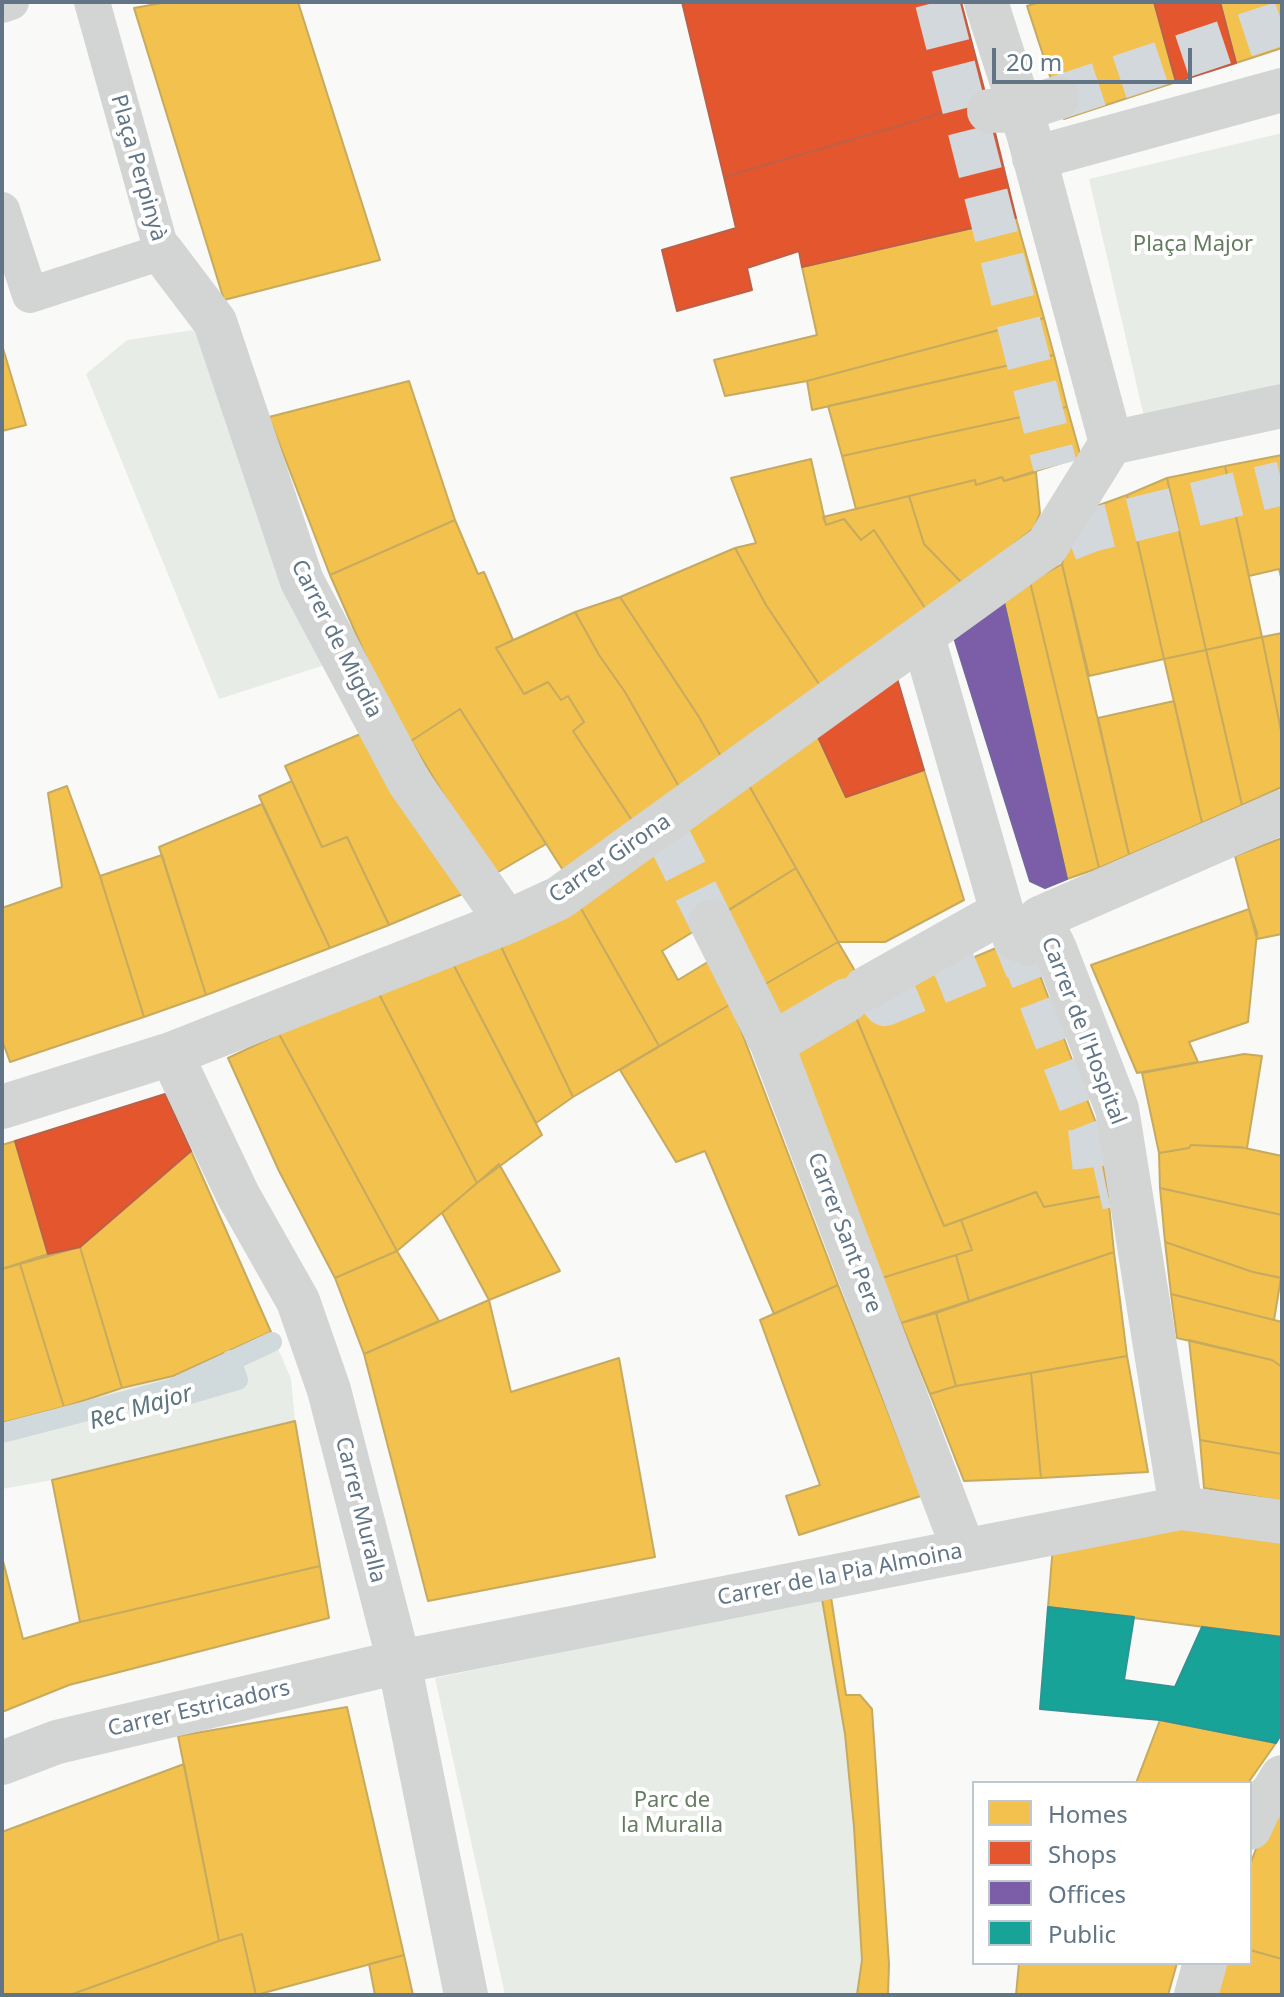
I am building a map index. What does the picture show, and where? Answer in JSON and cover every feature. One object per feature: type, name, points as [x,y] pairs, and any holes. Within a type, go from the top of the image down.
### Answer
[{"type":"street","points":[[986,2],[1023,106],[1034,158],[1111,443],[1282,406]]},
{"type":"street","points":[[1034,158],[1282,90]]},
{"type":"street","name":"Carrer de Migdia","points":[[162,252],[215,322],[302,581],[409,782],[507,922]]},
{"type":"street","name":"Carrer Girona","points":[[2,1107],[171,1054],[507,922],[559,898],[664,828],[923,637],[1068,511],[1111,443]]},
{"type":"street","name":"Carrer de l'Hospital","points":[[923,637],[1022,928],[1055,949],[1117,1109],[1118,1183],[1181,1508]]},
{"type":"street","points":[[772,1044],[866,993],[1022,928],[1282,812]]},
{"type":"street","name":"Carrer Sant Pere","points":[[711,922],[772,1044],[964,1551]]},
{"type":"street","name":"Carrer Muralla","points":[[171,1054],[238,1195],[298,1301],[329,1390],[399,1662],[466,1995]]},
{"type":"street","name":"Carrer de la Pia Almoina","points":[[399,1662],[1181,1508],[1282,1522]]},
{"type":"street","name":"Carrer Estricadors","points":[[2,1763],[57,1742],[399,1662]]},
{"type":"street","points":[[1252,1824],[1260,1806],[1279,1789]]},
{"type":"street","points":[[1196,1995],[1204,1965]]},
{"type":"lane","points":[[2,5],[11,2]]},
{"type":"lane","name":"Plaça Perpinyà","points":[[2,210],[30,295],[162,252],[92,2]]},
{"type":"green space","name":"Plaça Major","points":[[1282,133],[1282,389],[1145,421],[1089,179]]},
{"type":"green space","points":[[200,329],[331,663],[219,699],[86,374],[127,340]]},
{"type":"green space","points":[[271,1332],[291,1379],[295,1421],[52,1480],[2,1489],[2,1423],[173,1376]]},
{"type":"green space","name":"Parc de la Muralla","points":[[822,1599],[845,1734],[854,1827],[862,1960],[857,1995],[505,1995],[435,1678]]},
{"type":"building: Homes","points":[[167,2],[298,2],[380,260],[224,300],[134,8]]},
{"type":"building: Homes","points":[[1040,2],[1154,2],[1176,82],[1064,119],[1027,6]]},
{"type":"building: Homes","points":[[1220,2],[1282,2],[1282,48],[1236,63]]},
{"type":"building: Homes","points":[[1016,218],[1044,318],[807,381],[725,396],[714,360],[817,335],[802,267]]},
{"type":"building: Homes","points":[[1044,318],[1054,355],[812,410],[807,381]]},
{"type":"building: Homes","points":[[2,345],[26,425],[2,431]]},
{"type":"building: Homes","points":[[1054,355],[1067,407],[842,456],[828,406]]},
{"type":"building: Homes","points":[[409,381],[455,520],[330,575],[269,417]]},
{"type":"building: Homes","points":[[1067,407],[1081,457],[1004,481],[1002,477],[976,485],[975,480],[856,509],[842,456]]},
{"type":"building: Homes","points":[[1282,455],[1282,581],[1279,569],[1249,576],[1225,466]]},
{"type":"building: Homes","points":[[811,459],[826,525],[844,519],[861,540],[874,530],[927,611],[823,690],[766,605],[735,548],[756,543],[731,478]]},
{"type":"building: Homes","points":[[1225,466],[1262,637],[1206,650],[1167,478]]},
{"type":"building: Homes","points":[[1036,472],[1040,513],[1034,528],[963,584],[924,544],[909,496],[975,480],[976,485]]},
{"type":"building: Homes","points":[[1167,478],[1206,650],[1164,659],[1127,495]]},
{"type":"building: Homes","points":[[1127,495],[1164,659],[1089,676],[1062,564],[1068,539],[1091,508]]},
{"type":"building: Homes","points":[[909,496],[924,544],[963,584],[927,611],[874,530],[861,540],[844,519],[826,525],[823,517]]},
{"type":"building: Homes","points":[[455,520],[478,574],[484,572],[513,640],[496,648],[524,694],[548,682],[561,700],[568,696],[584,722],[573,731],[635,825],[566,875],[460,709],[411,741],[386,702],[330,575]]},
{"type":"building: Homes","points":[[735,548],[766,605],[823,690],[724,762],[699,717],[620,597]]},
{"type":"building: Homes","points":[[1062,564],[1129,855],[1099,868],[1030,582]]},
{"type":"building: Homes","points":[[1030,582],[1099,868],[1067,879],[1003,598]]},
{"type":"building: Homes","points":[[620,597],[699,717],[724,762],[682,792],[575,612]]},
{"type":"building: Homes","points":[[575,612],[682,792],[635,825],[573,731],[584,722],[568,696],[561,700],[548,682],[524,694],[496,648]]},
{"type":"building: Homes","points":[[1282,633],[1282,735],[1262,637]]},
{"type":"building: Homes","points":[[1262,637],[1282,735],[1282,787],[1242,805],[1206,650]]},
{"type":"building: Homes","points":[[1206,650],[1242,805],[1202,823],[1164,659]]},
{"type":"building: Homes","points":[[1174,701],[1202,823],[1129,855],[1098,718]]},
{"type":"building: Homes","points":[[460,709],[546,844],[493,875],[411,741]]},
{"type":"building: Homes","points":[[813,726],[846,797],[924,770],[964,900],[885,942],[838,942],[743,775]]},
{"type":"building: Homes","points":[[365,732],[465,893],[389,925],[347,837],[322,847],[285,766]]},
{"type":"building: Homes","points":[[743,775],[796,868],[662,951],[678,980],[711,960],[731,1004],[659,1046],[575,898]]},
{"type":"building: Homes","points":[[292,781],[322,847],[347,837],[389,925],[330,948],[259,796]]},
{"type":"building: Homes","points":[[67,786],[100,876],[144,1017],[10,1062],[2,1040],[2,908],[62,887],[48,793]]},
{"type":"building: Homes","points":[[262,804],[330,948],[206,995],[159,847]]},
{"type":"building: Homes","points":[[1282,838],[1282,934],[1257,939],[1235,856]]},
{"type":"building: Homes","points":[[162,855],[206,995],[144,1017],[100,876]]},
{"type":"building: Homes","points":[[796,868],[838,942],[762,986],[723,914]]},
{"type":"building: Homes","points":[[575,898],[659,1046],[573,1097],[496,936]]},
{"type":"building: Homes","points":[[1249,909],[1257,933],[1248,1022],[1189,1042],[1198,1062],[1137,1073],[1091,965]]},
{"type":"building: Homes","points":[[496,936],[573,1097],[536,1123],[450,958]]},
{"type":"building: Homes","points":[[1025,936],[1098,1128],[1108,1195],[1044,1207],[1036,1192],[944,1226],[852,1008]]},
{"type":"building: Homes","points":[[838,942],[861,981],[782,1025],[762,986]]},
{"type":"building: Homes","points":[[450,958],[542,1135],[477,1183],[377,990]]},
{"type":"building: Homes","points":[[377,990],[477,1183],[397,1251],[279,1034]]},
{"type":"building: Homes","points":[[731,1004],[838,1285],[774,1314],[705,1151],[676,1162],[620,1070]]},
{"type":"building: Homes","points":[[852,1008],[944,1226],[961,1220],[972,1250],[882,1278],[792,1046]]},
{"type":"building: Homes","points":[[279,1034],[397,1251],[335,1278],[279,1171],[228,1058]]},
{"type":"building: Homes","points":[[1244,1054],[1262,1056],[1247,1148],[1191,1145],[1189,1148],[1159,1153],[1142,1073]]},
{"type":"building: Homes","points":[[15,1141],[48,1254],[2,1269],[2,1145]]},
{"type":"building: Homes","points":[[1191,1145],[1240,1147],[1282,1156],[1282,1215],[1160,1188],[1159,1153],[1189,1148]]},
{"type":"building: Homes","points":[[191,1151],[271,1332],[173,1376],[122,1388],[80,1247]]},
{"type":"building: Homes","points":[[499,1164],[560,1271],[489,1300],[442,1213]]},
{"type":"building: Homes","points":[[1160,1188],[1282,1215],[1282,1278],[1253,1272],[1165,1242]]},
{"type":"building: Homes","points":[[1036,1192],[1044,1207],[1108,1195],[1114,1252],[969,1301],[956,1255],[972,1250],[961,1220]]},
{"type":"building: Homes","points":[[1165,1242],[1253,1272],[1281,1278],[1274,1320],[1171,1294]]},
{"type":"building: Homes","points":[[80,1247],[122,1388],[64,1407],[20,1264]]},
{"type":"building: Homes","points":[[397,1251],[439,1321],[364,1354],[335,1278]]},
{"type":"building: Homes","points":[[1114,1252],[1127,1356],[956,1386],[936,1313]]},
{"type":"building: Homes","points":[[956,1255],[969,1301],[901,1323],[882,1278]]},
{"type":"building: Homes","points":[[20,1264],[64,1407],[2,1423],[2,1269]]},
{"type":"building: Homes","points":[[838,1285],[921,1496],[799,1535],[786,1496],[820,1485],[760,1320]]},
{"type":"building: Homes","points":[[1171,1294],[1282,1322],[1282,1367],[1272,1360],[1177,1338]]},
{"type":"building: Homes","points":[[489,1300],[511,1392],[619,1358],[655,1557],[428,1601],[364,1354]]},
{"type":"building: Homes","points":[[936,1313],[956,1386],[930,1394],[901,1323]]},
{"type":"building: Homes","points":[[1189,1340],[1272,1360],[1282,1367],[1282,1454],[1200,1440]]},
{"type":"building: Homes","points":[[1127,1356],[1148,1472],[1041,1478],[1031,1373]]},
{"type":"building: Homes","points":[[1031,1373],[1041,1478],[964,1481],[930,1394],[956,1386]]},
{"type":"building: Homes","points":[[295,1421],[320,1566],[80,1622],[52,1480]]},
{"type":"building: Homes","points":[[1200,1440],[1282,1454],[1282,1501],[1204,1488]]},
{"type":"building: Homes","points":[[1165,1524],[1282,1543],[1282,1637],[1048,1607],[1053,1545]]},
{"type":"building: Homes","points":[[2,1557],[23,1639],[80,1622],[320,1566],[329,1618],[69,1685],[2,1712]]},
{"type":"building: Homes","points":[[831,1597],[846,1695],[860,1695],[872,1709],[889,1964],[888,1995],[857,1995],[862,1960],[854,1827],[845,1734],[822,1599]]},
{"type":"building: Homes","points":[[347,1707],[404,1955],[256,1995],[242,1934],[219,1941],[178,1736]]},
{"type":"building: Homes","points":[[1160,1720],[1276,1743],[1249,1781],[1137,1781]]},
{"type":"building: Homes","points":[[184,1764],[219,1941],[70,1995],[2,1995],[2,1832]]},
{"type":"building: Homes","points":[[1270,1811],[1282,1816],[1282,1959],[1252,1951],[1252,1860]]},
{"type":"building: Homes","points":[[242,1934],[256,1995],[70,1995],[219,1941]]},
{"type":"building: Homes","points":[[1252,1951],[1282,1959],[1282,1995],[1211,1995],[1218,1965],[1252,1965]]},
{"type":"building: Homes","points":[[404,1955],[413,1995],[375,1995],[369,1964]]},
{"type":"building: Homes","points":[[1019,1965],[1176,1965],[1168,1995],[1016,1995]]},
{"type":"building: Shops","points":[[682,2],[961,2],[987,100],[724,177]]},
{"type":"building: Shops","points":[[1154,2],[1220,2],[1236,63],[1176,82]]},
{"type":"building: Shops","points":[[987,100],[1016,218],[802,267],[799,251],[747,268],[752,290],[677,311],[662,250],[736,228],[724,177]]},
{"type":"building: Shops","points":[[894,668],[924,770],[846,797],[813,726]]},
{"type":"building: Shops","points":[[165,1094],[191,1151],[80,1247],[48,1254],[15,1141]]},
{"type":"building: Offices","points":[[1003,598],[1067,879],[1045,888],[1030,881],[951,628]]},
{"type":"building: Public","points":[[1048,1607],[1134,1617],[1124,1680],[1175,1687],[1202,1627],[1282,1637],[1282,1733],[1276,1743],[1160,1720],[1040,1709]]},
{"type":"waterway","name":"Rec Major","points":[[2,1433],[171,1389],[272,1342]]},
{"type":"waterway","name":"Rec Major","points":[[173,1399],[238,1380],[231,1360]]},
{"type":"tunnel","points":[[937,2],[1055,466]]},
{"type":"tunnel","points":[[1057,98],[1282,23]]},
{"type":"tunnel","points":[[1068,539],[1091,530],[1282,483]]},
{"type":"tunnel","points":[[666,832],[711,922]]},
{"type":"tunnel","points":[[1017,939],[1090,1128],[1097,1188],[1106,1186]]},
{"type":"tunnel","points":[[879,997],[885,1004],[1028,945]]}]
